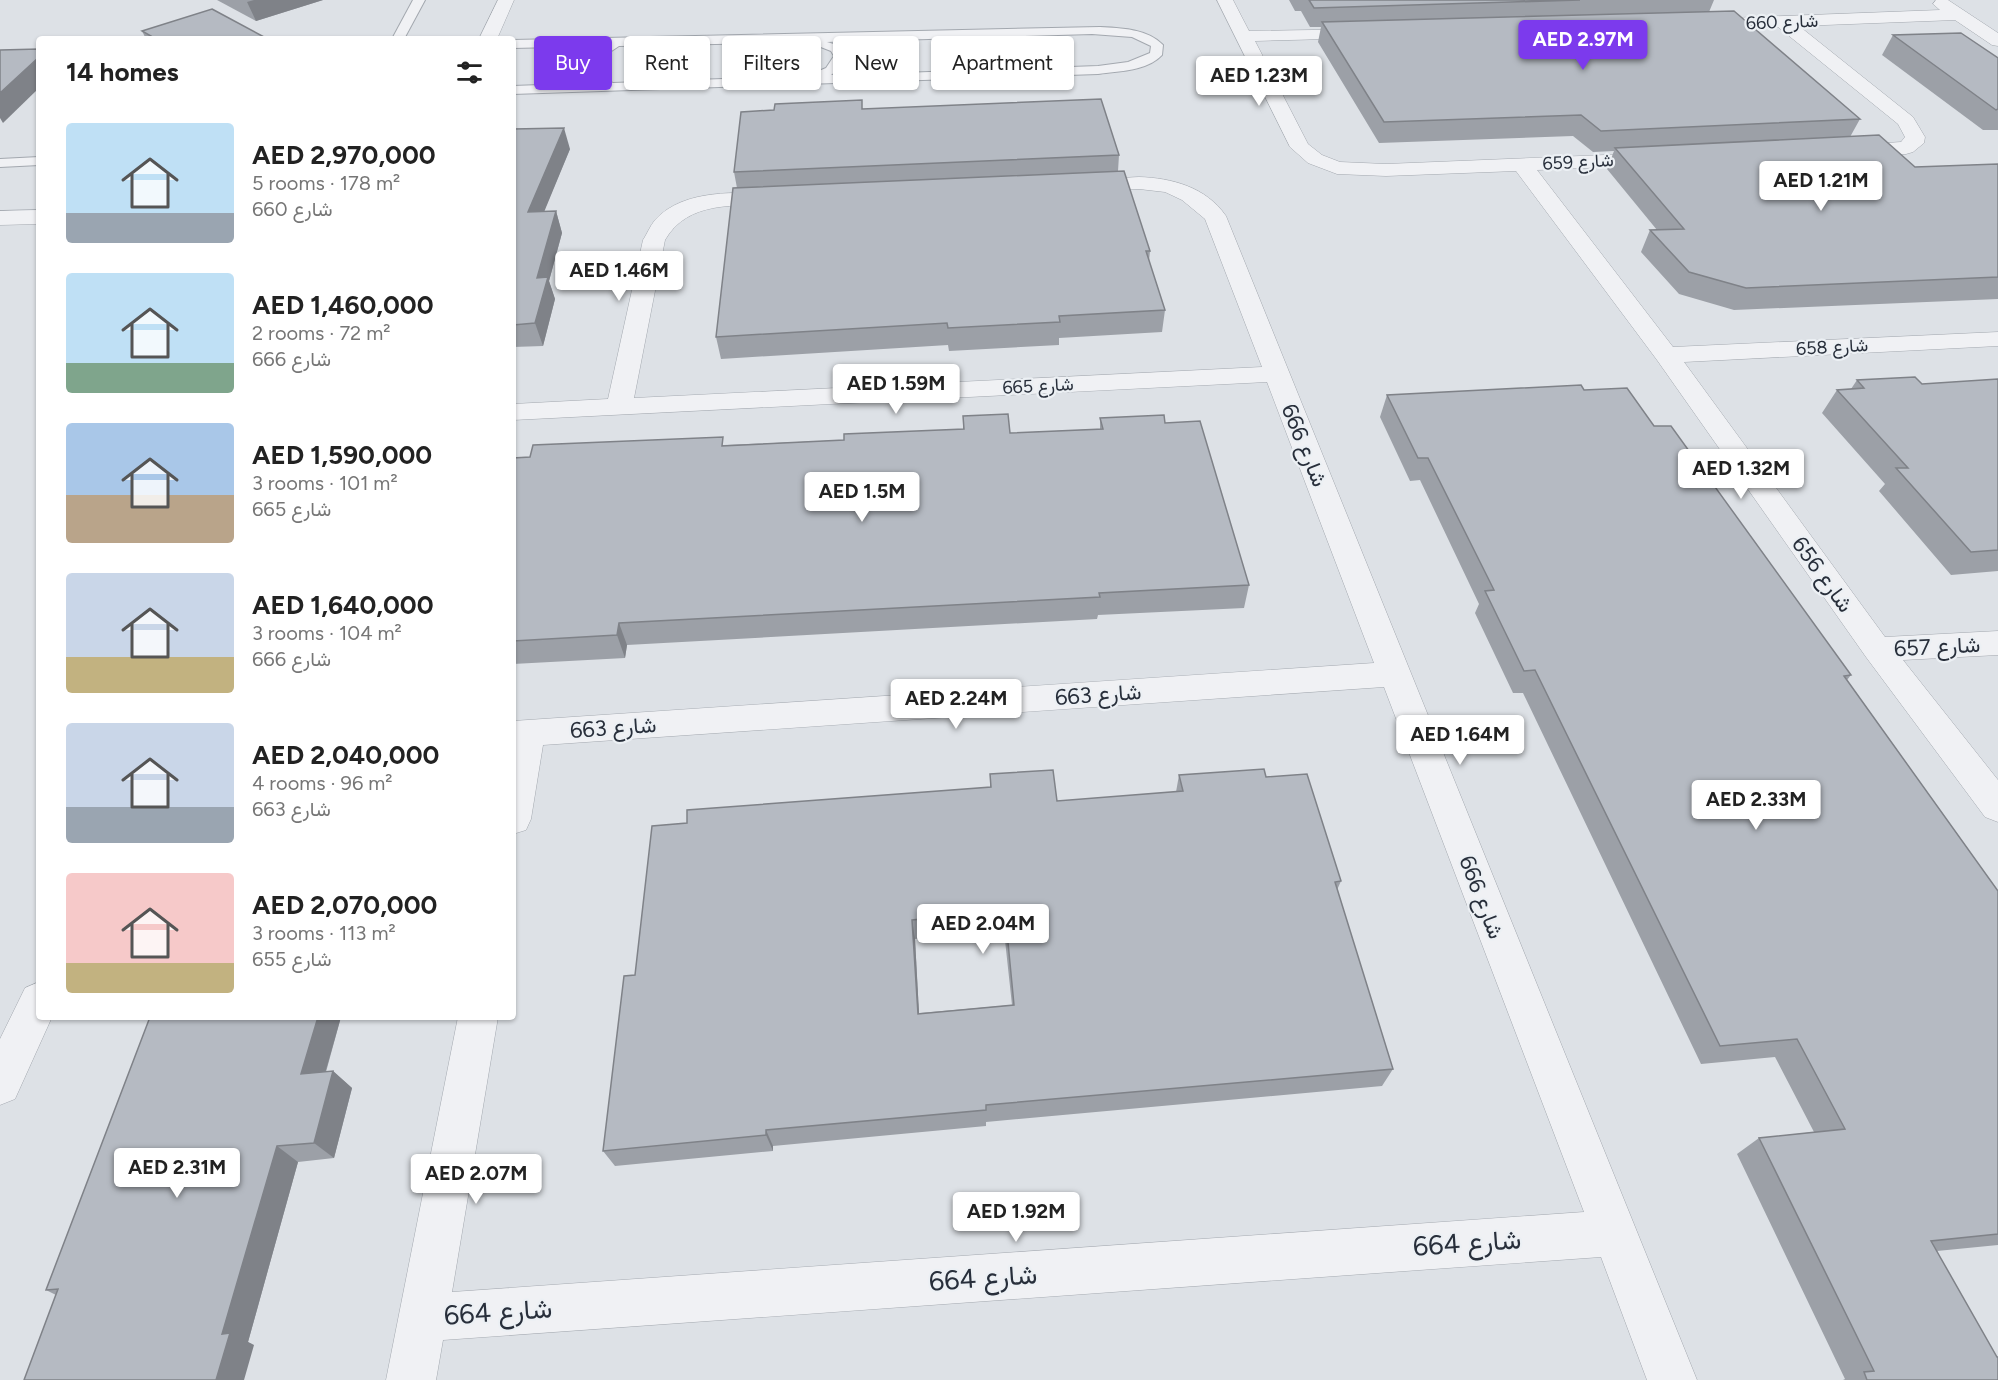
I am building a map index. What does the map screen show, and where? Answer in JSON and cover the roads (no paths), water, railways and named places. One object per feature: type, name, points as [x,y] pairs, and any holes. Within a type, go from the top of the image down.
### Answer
[{"type":"street","points":[[489,36],[506,0]]},
{"type":"street","name":"شارع 659","points":[[1225,0],[1300,147],[1315,159],[1337,168],[1386,170],[1673,158]]},
{"type":"street","points":[[1937,0],[1998,41]]},
{"type":"street","name":"شارع 660","points":[[1687,25],[1959,15]]},
{"type":"street","points":[[1783,22],[1906,122],[1916,137],[1914,143],[1906,148],[1825,152]]},
{"type":"street","points":[[1244,36],[1376,33]]},
{"type":"street","name":"شارع 656","points":[[1522,165],[1666,355],[1877,649],[1998,807]]},
{"type":"street","name":"شارع 666","points":[[1069,186],[1141,183],[1168,186],[1189,194],[1215,216],[1672,1380]]},
{"type":"street","points":[[619,408],[654,240],[667,218],[699,203],[795,199]]},
{"type":"street","points":[[0,218],[36,215]]},
{"type":"street","name":"شارع 658","points":[[1666,355],[1998,339]]},
{"type":"street","name":"شارع 665","points":[[516,412],[1276,374]]},
{"type":"street","name":"شارع 657","points":[[1877,649],[1998,643]]},
{"type":"street","name":"شارع 663","points":[[521,733],[1396,674]]},
{"type":"street","points":[[516,787],[521,733]]},
{"type":"street","points":[[0,1084],[36,1007]]},
{"type":"street","points":[[411,1380],[477,1020]]},
{"type":"street","name":"شارع 664","points":[[424,1318],[1613,1233]]},
{"type":"lane","points":[[400,36],[419,0]]},
{"type":"lane","points":[[893,36],[1092,30],[1126,32],[1157,45],[1156,55],[1146,61],[1098,70],[919,75]]},
{"type":"lane","points":[[516,44],[722,40]]},
{"type":"lane","points":[[612,45],[617,42]]},
{"type":"lane","points":[[821,43],[836,49],[840,56],[838,63],[830,70],[821,73]]},
{"type":"lane","points":[[612,86],[722,82]]},
{"type":"lane","points":[[516,90],[534,89]]},
{"type":"lane","points":[[0,163],[36,161]]}]
